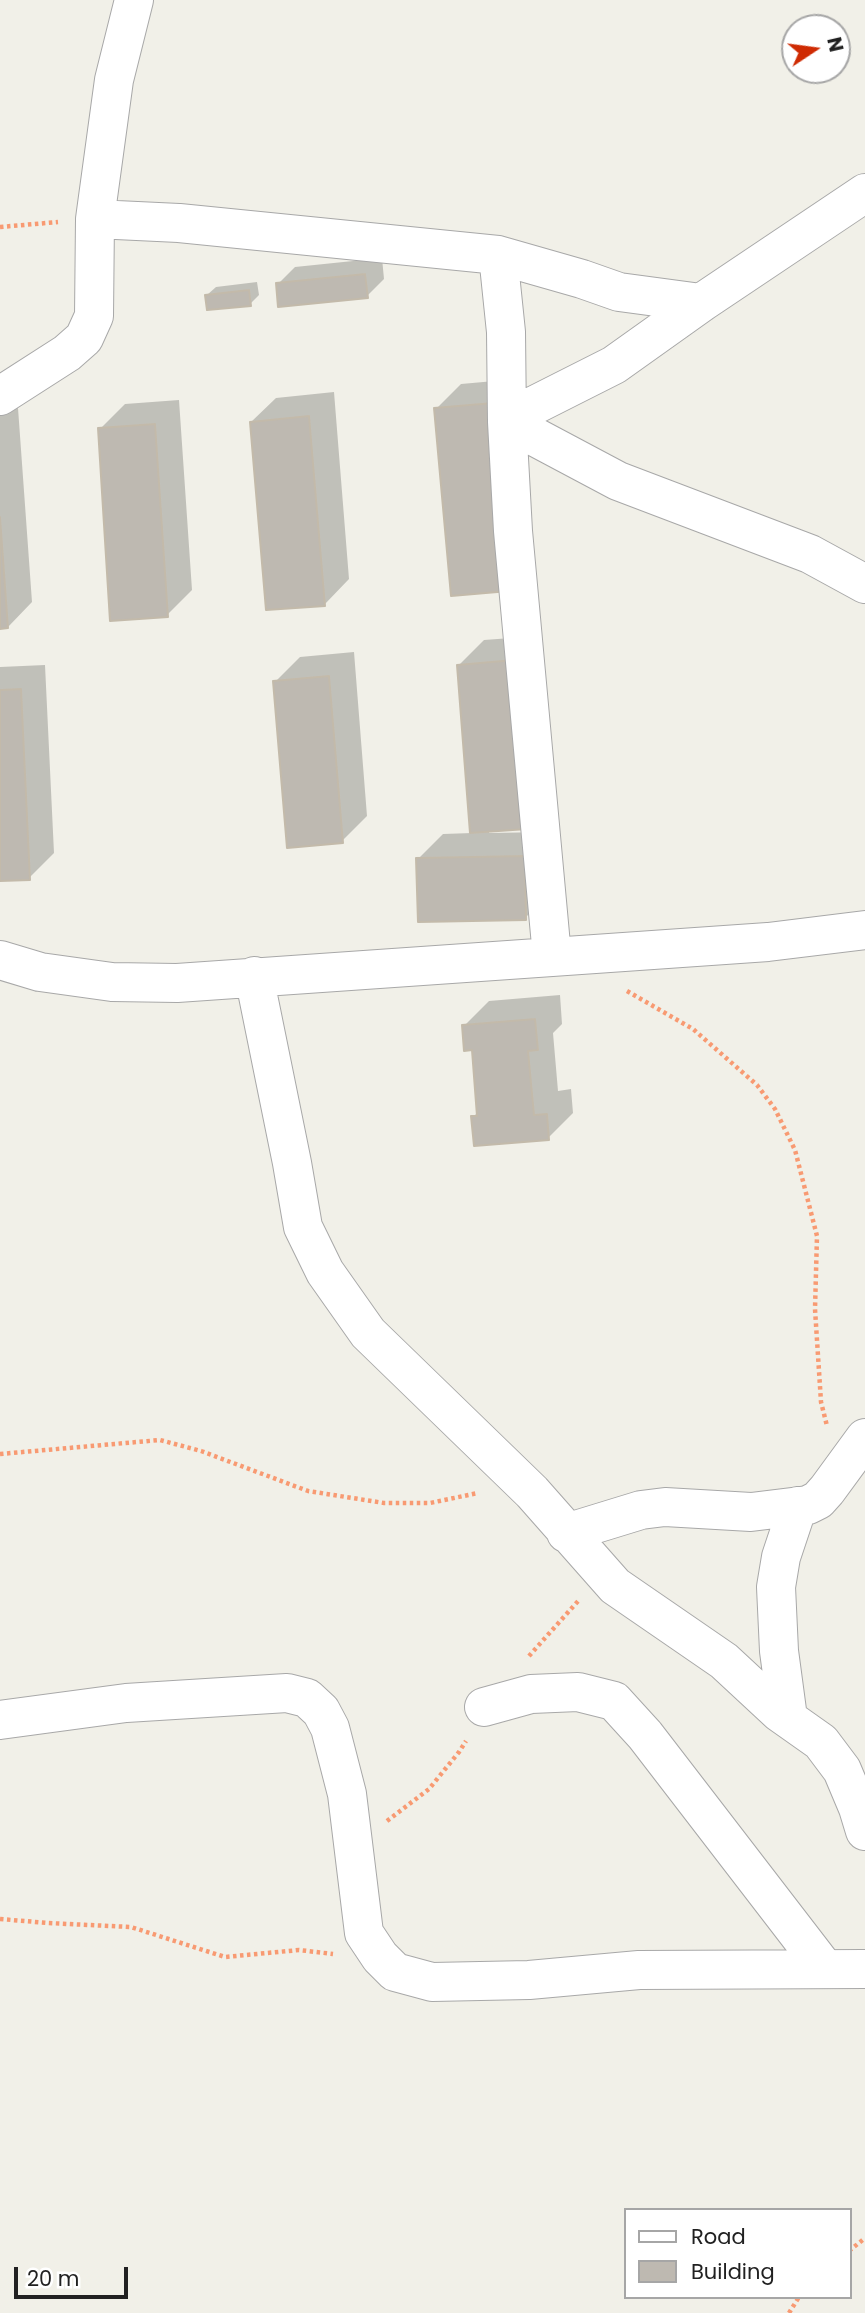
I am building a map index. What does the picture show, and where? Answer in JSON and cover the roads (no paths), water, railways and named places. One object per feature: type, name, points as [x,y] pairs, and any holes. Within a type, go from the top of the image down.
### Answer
[{"type":"street","points":[[0,396],[67,353],[84,338],[94,316],[94,219],[114,80],[134,0]]},
{"type":"street","points":[[507,421],[614,365],[865,193]]},
{"type":"street","points":[[94,219],[179,223],[498,255],[620,292],[701,303]]},
{"type":"street","points":[[498,255],[506,332],[507,421],[513,531],[552,956]]},
{"type":"street","points":[[507,421],[618,481],[810,554],[865,584]]},
{"type":"street","points":[[0,960],[40,972],[112,982],[177,983],[768,942],[865,930]]},
{"type":"street","points":[[254,976],[303,1227],[325,1272],[368,1333],[523,1483],[615,1586],[724,1661],[788,1718],[821,1742],[842,1770],[865,1831]]},
{"type":"street","points":[[566,1533],[641,1510],[665,1507],[751,1512],[808,1505],[818,1500],[865,1438]]},
{"type":"street","points":[[788,1718],[779,1651],[776,1587],[781,1557],[798,1506]]},
{"type":"street","points":[[484,1707],[531,1694],[578,1692],[614,1701],[645,1735],[825,1969]]},
{"type":"street","points":[[0,1720],[126,1703],[287,1693],[307,1698],[321,1711],[330,1728],[347,1794],[364,1933],[380,1957],[395,1972],[432,1982],[529,1980],[639,1970],[865,1969]]}]
